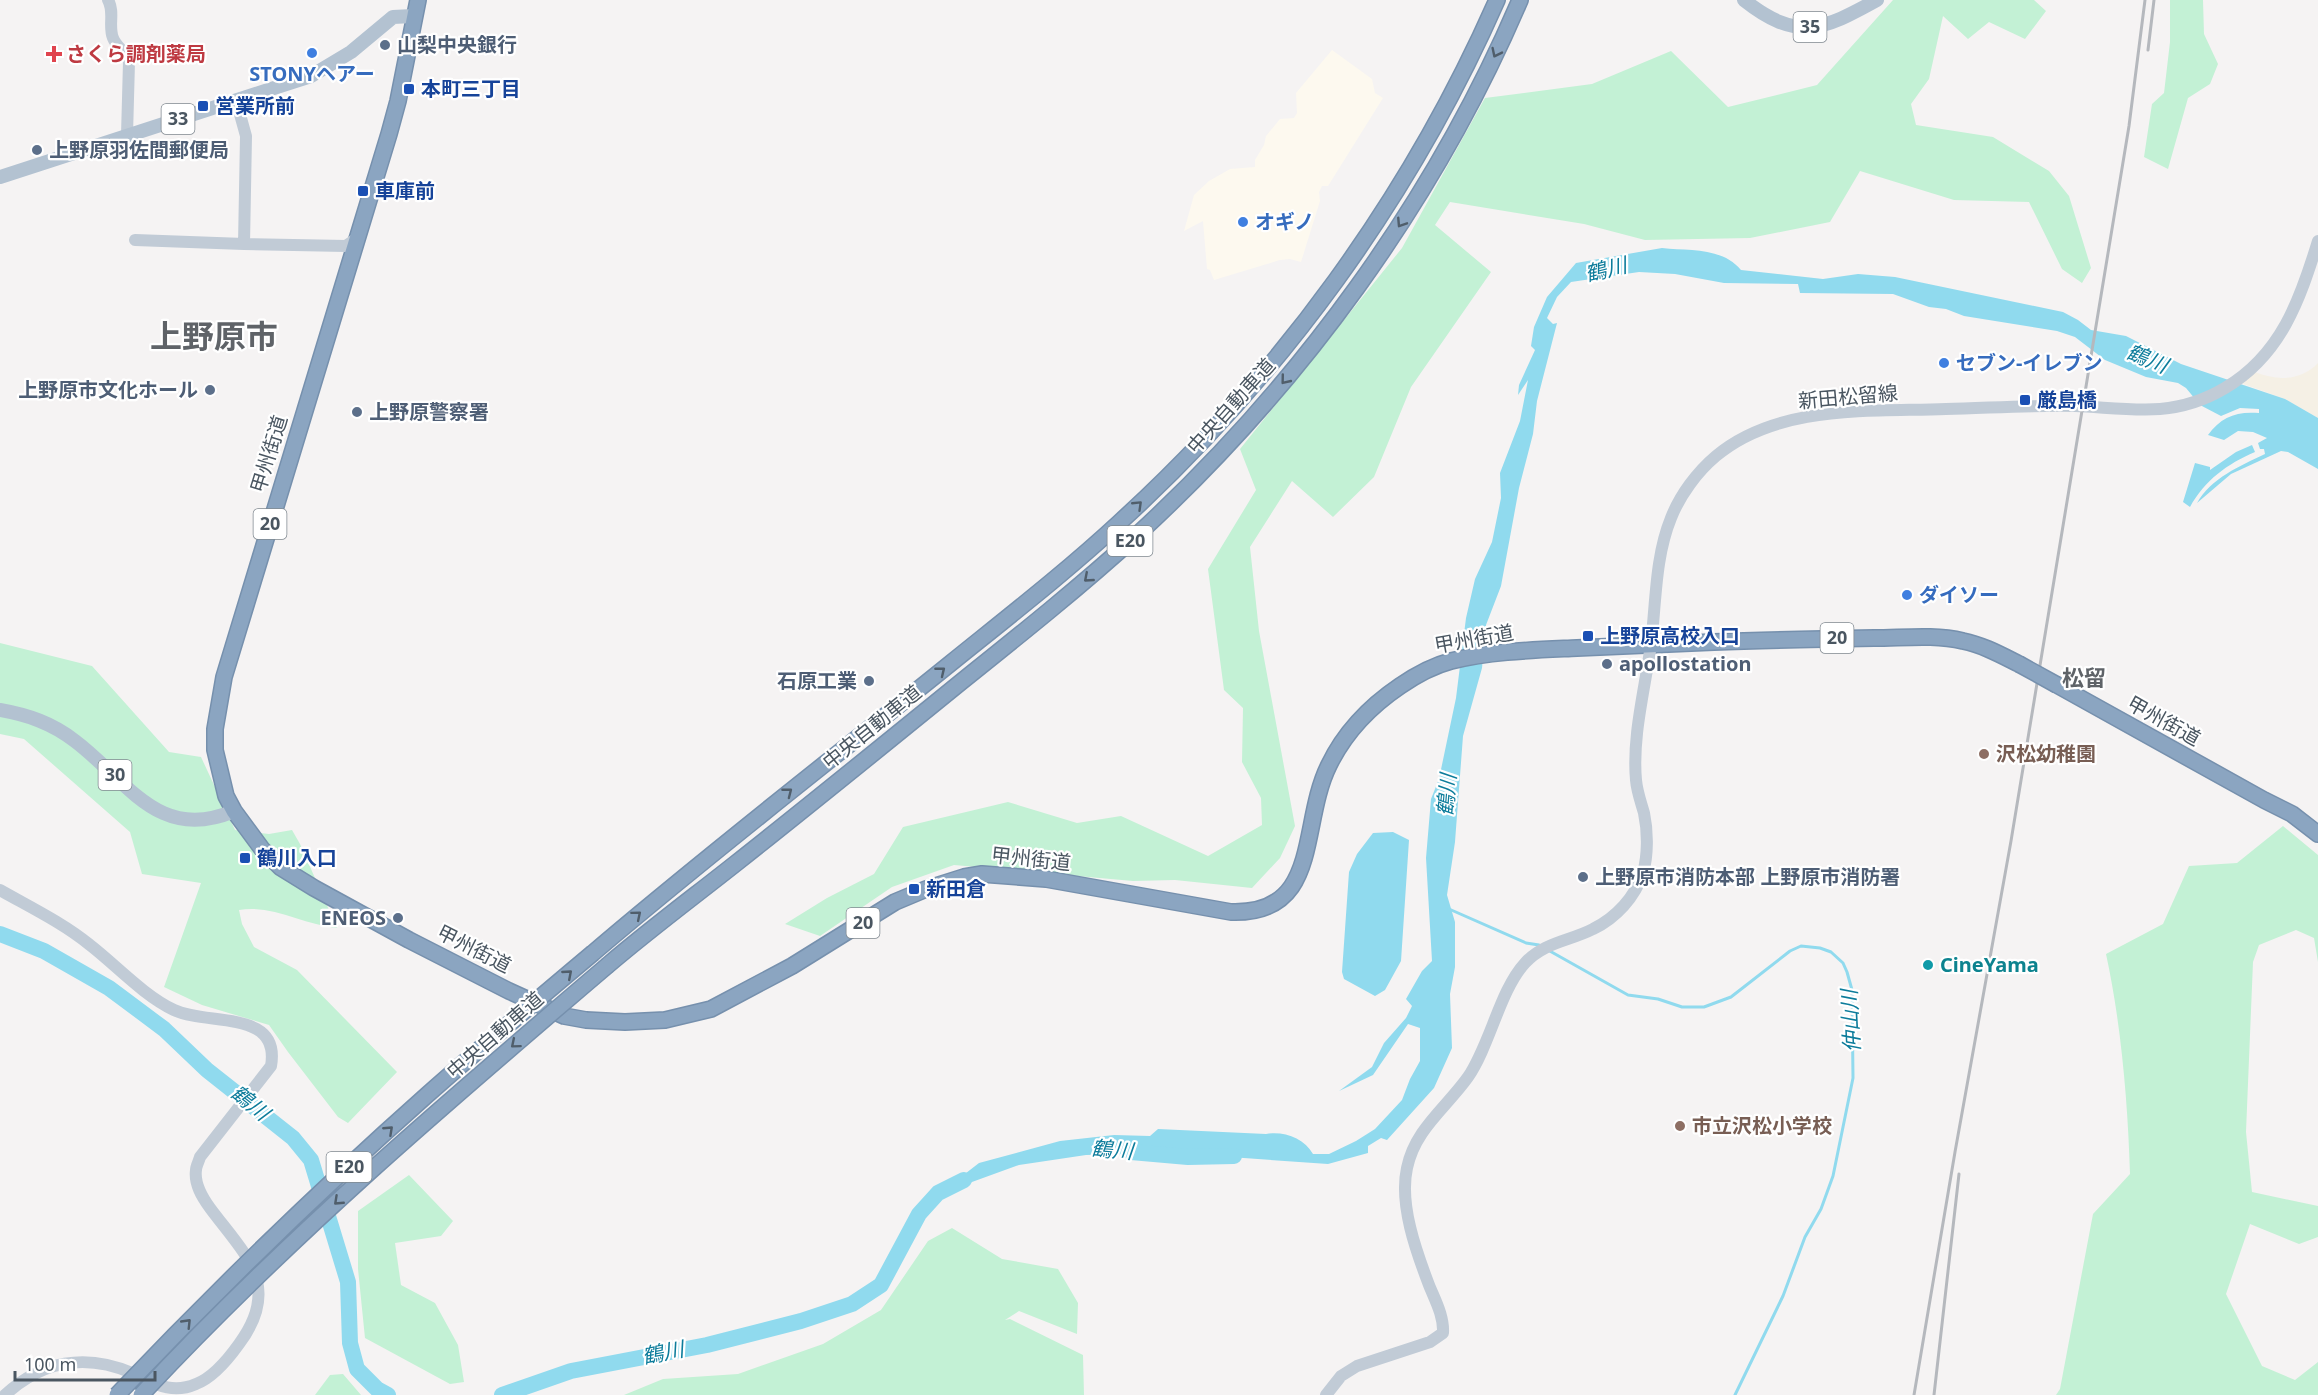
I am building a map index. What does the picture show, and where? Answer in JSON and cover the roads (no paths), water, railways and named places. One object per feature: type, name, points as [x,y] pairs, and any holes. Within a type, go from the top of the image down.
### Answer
[{"type":"highway","name":"甲州街道","points":[[418,0],[398,101],[220,694],[214,729],[215,750],[226,796],[234,811],[262,849],[280,867],[325,894],[509,991],[564,1016],[586,1020],[625,1022],[664,1020],[711,1009],[792,966],[895,902],[926,889],[982,874],[1057,880],[1230,912],[1264,909],[1281,899],[1296,881],[1305,854],[1319,789],[1341,743],[1359,719],[1402,684],[1425,670],[1451,661],[1493,654],[1787,639],[1925,636],[1962,640],[2019,664],[2292,814],[2318,834]]},
{"type":"highway","name":"中央自動車道","points":[[117,1395],[211,1299],[427,1095],[592,953],[759,815],[1046,586],[1121,522],[1182,461],[1270,365],[1342,272],[1408,172],[1436,124],[1497,0]]},
{"type":"highway","name":"中央自動車道","points":[[141,1395],[242,1293],[359,1182],[487,1068],[608,965],[1058,605],[1139,533],[1213,459],[1273,394],[1309,350],[1384,249],[1453,137],[1494,58],[1520,0]]},
{"type":"main road","name":"35","points":[[1744,0],[1768,18],[1783,24],[1811,27],[1836,22],[1877,0]]},
{"type":"main road","name":"33","points":[[0,177],[311,76],[351,52],[393,17],[413,16]]},
{"type":"main road","name":"30","points":[[0,710],[46,722],[75,740],[148,805],[168,816],[207,820],[234,811]]},
{"type":"street","points":[[108,0],[112,11],[112,34],[129,62],[127,135]]},
{"type":"street","points":[[236,100],[246,136],[244,244]]},
{"type":"street","points":[[135,240],[346,246],[356,239]]},
{"type":"street","name":"新田松留線","points":[[1326,1395],[1341,1376],[1357,1366],[1430,1342],[1443,1333],[1442,1320],[1417,1253],[1407,1204],[1406,1173],[1417,1139],[1468,1077],[1517,974],[1529,959],[1541,949],[1555,942],[1592,930],[1624,907],[1638,885],[1647,851],[1646,821],[1635,778],[1641,709],[1651,645],[1660,560],[1671,518],[1688,487],[1700,472],[1716,456],[1760,430],[1810,417],[1855,413],[2071,406],[2161,409],[2190,404],[2220,391],[2245,375],[2267,354],[2286,327],[2299,300],[2318,241]]},
{"type":"street","points":[[0,890],[88,943],[142,988],[174,1010],[186,1015],[247,1025],[264,1033],[273,1054],[270,1066],[261,1080],[200,1157],[195,1170],[197,1184],[203,1198],[245,1252],[255,1270],[258,1284],[257,1309],[245,1336],[237,1347],[207,1377],[187,1388],[159,1387],[105,1364],[74,1362],[31,1374],[5,1395]]},
{"type":"water","points":[[1662,248],[1715,254],[1724,257],[1741,270],[1823,279],[1858,274],[1895,277],[2063,312],[2091,330],[2126,336],[2181,364],[2285,399],[2318,418],[2318,469],[2288,452],[2281,451],[2231,474],[2197,503],[2210,486],[2218,480],[2265,454],[2264,449],[2260,449],[2258,443],[2267,438],[2253,432],[2238,431],[2224,440],[2208,435],[2230,416],[2259,413],[2259,409],[2240,408],[2221,416],[2200,405],[2186,388],[2178,383],[2146,377],[2105,360],[2075,337],[2057,331],[1964,316],[1893,294],[1800,293],[1798,284],[1724,283],[1675,274],[1639,272],[1571,282],[1557,297],[1547,318],[1553,324],[1557,323],[1537,401],[1533,434],[1519,488],[1501,586],[1486,625],[1482,668],[1463,736],[1455,842],[1447,895],[1455,922],[1455,967],[1450,994],[1452,1048],[1434,1088],[1387,1140],[1381,1138],[1368,1146],[1368,1153],[1328,1164],[1173,1153],[1086,1155],[1019,1165],[939,1194],[979,1163],[1060,1141],[1114,1135],[1150,1136],[1158,1129],[1280,1134],[1299,1140],[1313,1154],[1329,1154],[1375,1129],[1402,1100],[1420,1061],[1420,1028],[1408,1024],[1373,1075],[1339,1091],[1372,1067],[1384,1043],[1406,1018],[1412,1006],[1406,999],[1422,971],[1432,961],[1426,858],[1431,799],[1439,779],[1456,698],[1466,618],[1475,579],[1492,542],[1501,498],[1500,473],[1520,421],[1528,380],[1518,395],[1519,385],[1535,350],[1531,346],[1534,327],[1547,297],[1576,263]]},
{"type":"water","points":[[2252,445],[2255,452],[2218,474],[2196,497],[2190,507],[2183,502],[2195,463],[2210,467],[2210,470],[2236,452]]},
{"type":"water","points":[[1393,832],[1409,840],[1401,961],[1385,990],[1375,996],[1344,979],[1342,972],[1349,872],[1357,854],[1373,833]]},
{"type":"waterway","name":"仲山川","points":[[1449,909],[1526,943],[1539,945]]},
{"type":"waterway","name":"鶴川","points":[[0,934],[44,951],[109,988],[164,1029],[207,1070],[293,1138],[311,1160],[348,1282],[350,1343],[357,1369],[377,1389],[388,1395]]},
{"type":"waterway","name":"仲山川","points":[[1548,950],[1628,995],[1658,999],[1682,1007],[1704,1007],[1731,997],[1790,951],[1801,946],[1831,952],[1843,963],[1847,972],[1852,990],[1853,1078],[1833,1176],[1821,1209],[1805,1237],[1783,1296],[1735,1395]]},
{"type":"waterway","name":"鶴川","points":[[1131,1152],[1188,1157],[1234,1156]]},
{"type":"waterway","name":"鶴川","points":[[502,1395],[571,1371],[707,1345],[801,1321],[852,1304],[881,1285],[919,1214],[938,1193],[964,1180]]},
{"type":"railway","points":[[1914,1395],[2011,841],[2129,126],[2145,0]]},
{"type":"railway","points":[[2148,50],[2154,0]]},
{"type":"railway","points":[[1934,1395],[1959,1174]]},
{"type":"place","name":"山梨中央銀行","points":[[385,45]]},
{"type":"place","name":"STONYヘアー","points":[[312,53]]},
{"type":"place","name":"さくら調剤薬局","points":[[54,54]]},
{"type":"place","name":"本町三丁目","points":[[409,89]]},
{"type":"place","name":"営業所前","points":[[203,106]]},
{"type":"place","name":"上野原羽佐間郵便局","points":[[37,150]]},
{"type":"place","name":"車庫前","points":[[363,191]]},
{"type":"place","name":"オギノ","points":[[1243,222]]},
{"type":"place","name":"セブン-イレブン","points":[[1944,363]]},
{"type":"place","name":"上野原市文化ホール","points":[[210,390]]},
{"type":"place","name":"厳島橋","points":[[2025,400]]},
{"type":"place","name":"上野原警察署","points":[[357,412]]},
{"type":"place","name":"ダイソー","points":[[1907,595]]},
{"type":"place","name":"上野原高校入口","points":[[1588,636]]},
{"type":"place","name":"apollostation","points":[[1607,664]]},
{"type":"place","name":"石原工業","points":[[869,681]]},
{"type":"place","name":"沢松幼稚園","points":[[1984,754]]},
{"type":"place","name":"鶴川入口","points":[[245,858]]},
{"type":"place","name":"上野原市消防本部 上野原市消防署","points":[[1583,877]]},
{"type":"place","name":"新田倉","points":[[914,889]]},
{"type":"place","name":"ENEOS","points":[[398,918]]},
{"type":"place","name":"CineYama","points":[[1928,965]]},
{"type":"place","name":"市立沢松小学校","points":[[1680,1126]]},
{"type":"district","name":"上野原市","points":[[214,337]]},
{"type":"district","name":"松留","points":[[2084,678]]}]
